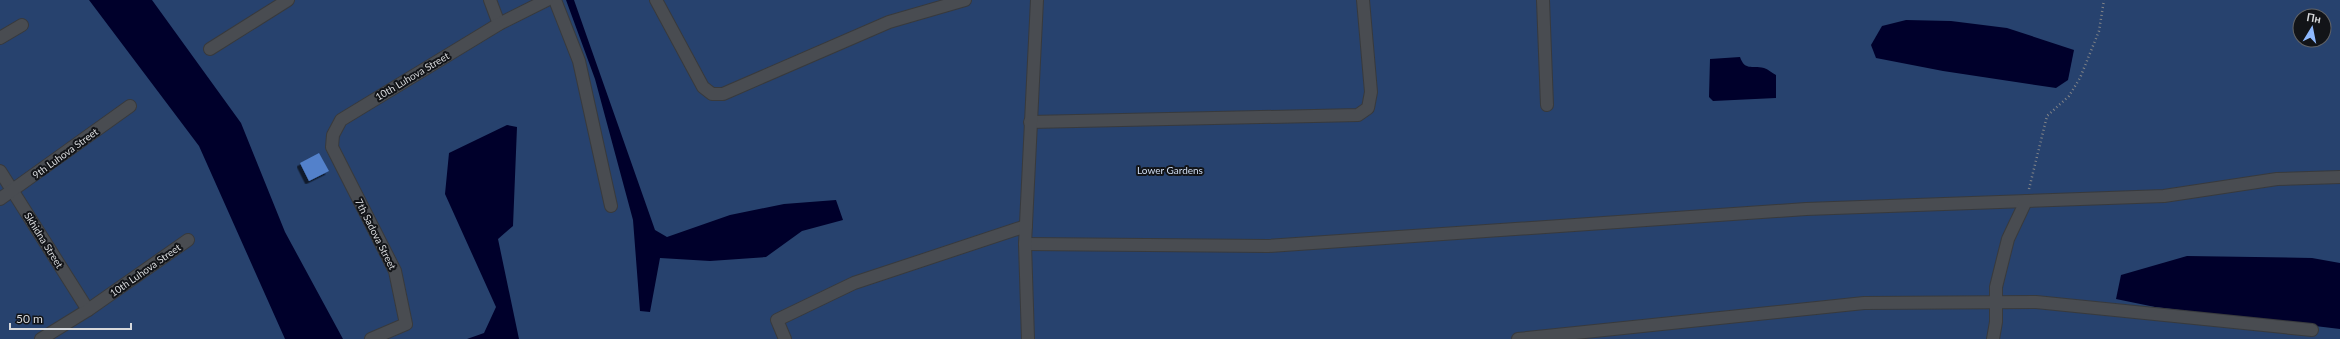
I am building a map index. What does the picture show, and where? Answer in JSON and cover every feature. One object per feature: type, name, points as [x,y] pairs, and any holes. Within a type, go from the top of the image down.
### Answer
[{"type":"street","points":[[210,49],[288,0]]},
{"type":"street","points":[[490,0],[499,24]]},
{"type":"street","name":"10th Luhova Street","points":[[332,136],[340,120],[499,24],[547,0]]},
{"type":"street","points":[[555,0],[579,61],[611,206]]},
{"type":"street","points":[[656,0],[703,87],[712,94],[723,94],[889,22],[965,0]]},
{"type":"street","points":[[1028,339],[1025,244],[1037,0]]},
{"type":"street","points":[[1030,122],[1358,115],[1368,108],[1371,92],[1363,0]]},
{"type":"street","points":[[1543,0],[1547,106]]},
{"type":"street","points":[[0,38],[22,25]]},
{"type":"street","name":"9th Luhova Street","points":[[0,199],[130,106]]},
{"type":"street","name":"7th Sadova Street","points":[[332,136],[332,147],[395,271],[406,324],[371,339]]},
{"type":"street","name":"Skhidna Street","points":[[0,171],[88,310]]},
{"type":"street","points":[[1025,244],[1268,246],[1806,209],[2164,196],[2277,179],[2340,177]]},
{"type":"street","points":[[1993,339],[1997,302],[1996,287],[2008,239],[2026,201]]},
{"type":"street","points":[[785,339],[777,320],[854,283],[1026,226]]},
{"type":"street","name":"10th Luhova Street","points":[[41,339],[88,310],[188,240]]},
{"type":"street","points":[[1518,339],[1864,303],[2036,302],[2312,330]]},
{"type":"path","points":[[2026,201],[2047,116],[2069,96],[2080,78],[2099,31],[2104,0]]},
{"type":"green space","name":"Lower Gardens","points":[[0,0],[2340,0],[2340,339],[0,339]]},
{"type":"shaded area","points":[[89,0],[152,0],[241,123],[285,232],[343,339],[285,339],[199,146]]},
{"type":"shaded area","points":[[566,0],[574,0],[655,230],[667,237],[730,215],[784,204],[836,200],[843,220],[802,231],[766,257],[710,261],[660,258],[650,312],[640,311],[633,220],[595,79]]},
{"type":"shaded area","points":[[1906,20],[1951,21],[2007,28],[2074,50],[2068,80],[2056,88],[1943,71],[1876,58],[1871,45],[1882,26]]},
{"type":"shaded area","points":[[1740,57],[1746,66],[1764,68],[1776,75],[1776,98],[1713,101],[1709,97],[1710,59]]},
{"type":"shaded area","points":[[507,125],[517,127],[513,226],[498,239],[519,339],[467,339],[484,333],[496,307],[445,194],[449,153]]},
{"type":"shaded area","points":[[2187,256],[2312,258],[2340,263],[2340,329],[2155,307],[2116,299],[2121,275]]},
{"type":"building","points":[[319,153],[329,171],[309,181],[300,163]]}]
